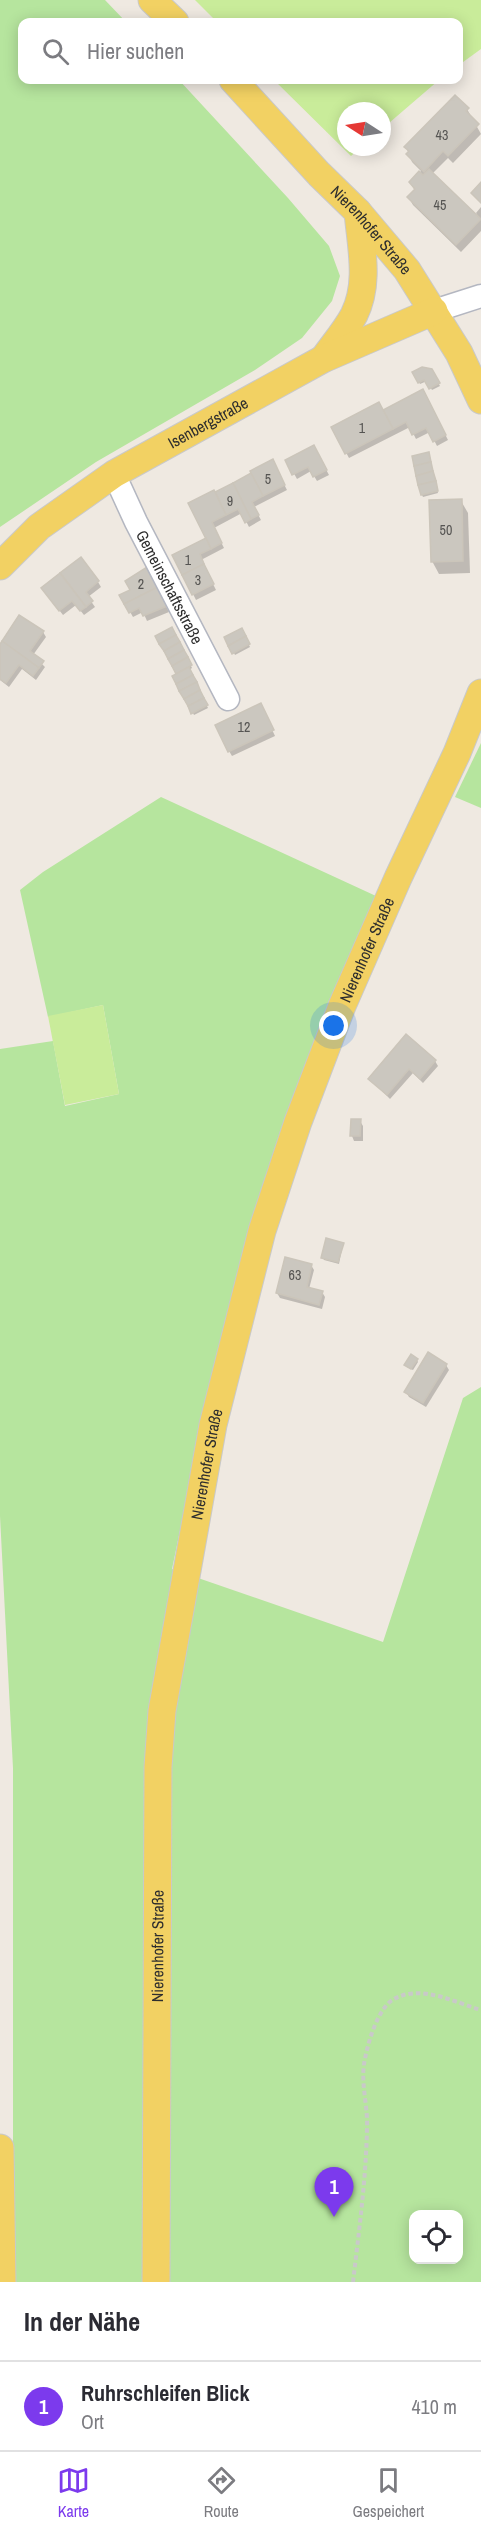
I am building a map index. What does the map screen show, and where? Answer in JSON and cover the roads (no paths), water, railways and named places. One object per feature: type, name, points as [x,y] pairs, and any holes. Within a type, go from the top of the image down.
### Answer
[{"type":"main road","points":[[152,0],[171,18]]},
{"type":"main road","name":"Nierenhofer Straße","points":[[237,84],[319,174],[358,212],[407,270],[459,353],[481,398]]},
{"type":"main road","points":[[323,359],[353,317],[362,292],[364,273],[358,212]]},
{"type":"main road","name":"Isenbergstraße","points":[[0,566],[39,527],[114,474],[323,359],[434,311]]},
{"type":"main road","name":"Nierenhofer Straße","points":[[156,2282],[158,1767],[164,1700],[213,1425],[262,1231],[314,1078],[367,946],[453,762],[481,693]]},
{"type":"main road","points":[[0,2148],[2,2282]]},
{"type":"street","points":[[434,311],[481,296]]},
{"type":"street","name":"Gemeinschaftsstraße","points":[[114,474],[135,522],[228,699]]},
{"type":"place","name":"Ruhrschleifen Blick","points":[[334,2217]]}]
